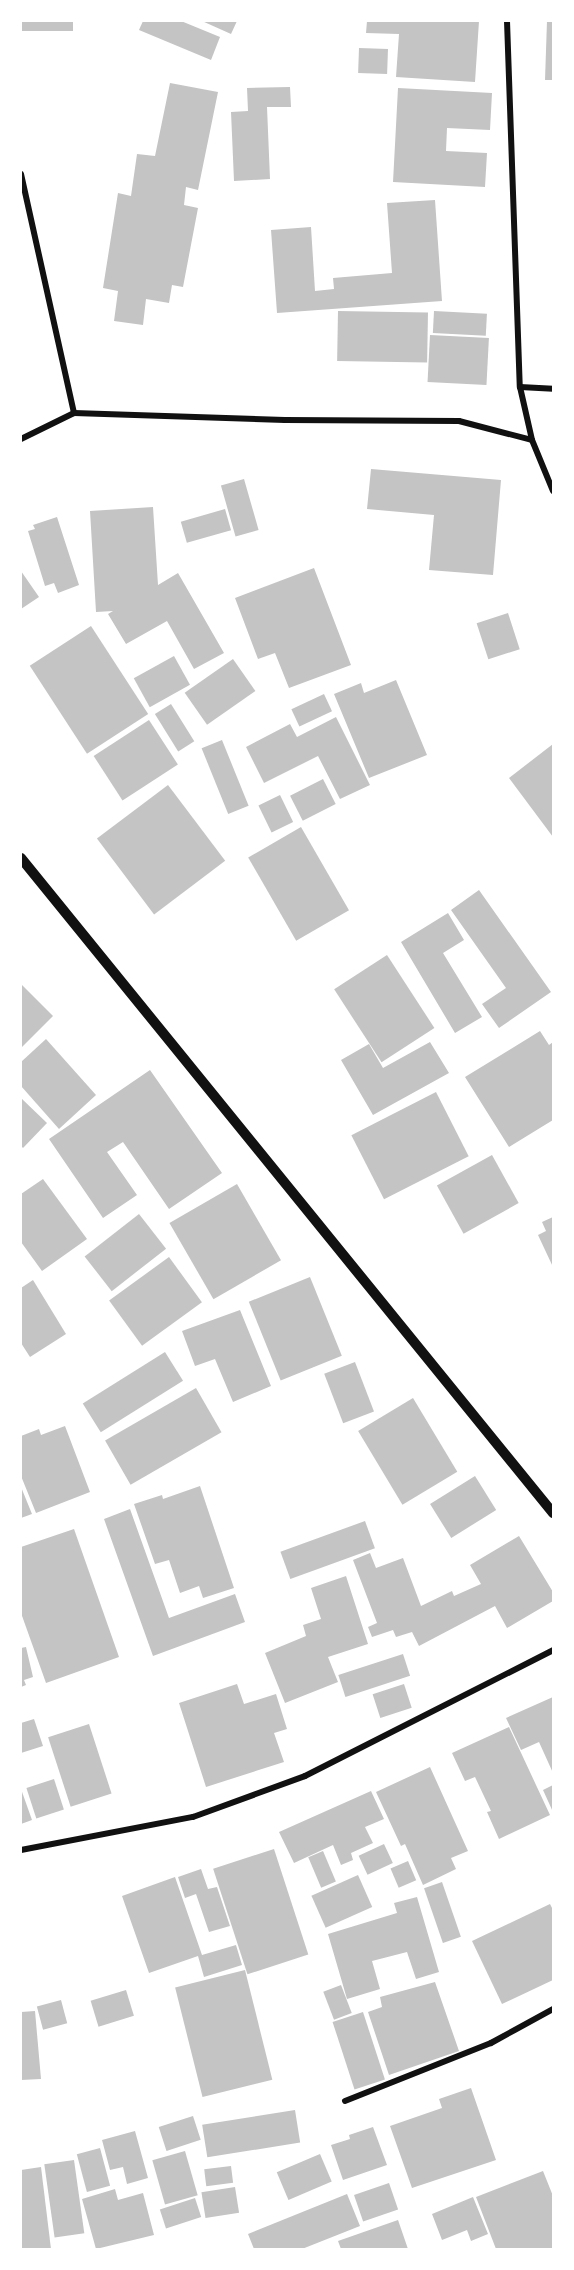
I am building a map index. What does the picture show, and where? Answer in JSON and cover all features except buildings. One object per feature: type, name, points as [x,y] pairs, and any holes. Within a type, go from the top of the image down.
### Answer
[{"type":"street","points":[[507,21],[520,387],[532,440],[553,491]]},
{"type":"street","points":[[21,174],[74,413]]},
{"type":"street","points":[[520,387],[553,389]]},
{"type":"street","points":[[21,440],[74,413],[285,420],[459,421],[532,440]]},
{"type":"street","points":[[21,858],[553,1513]]},
{"type":"street","points":[[21,1850],[193,1817],[305,1776],[553,1650]]},
{"type":"street","points":[[345,2101],[491,2043],[553,2009]]}]
